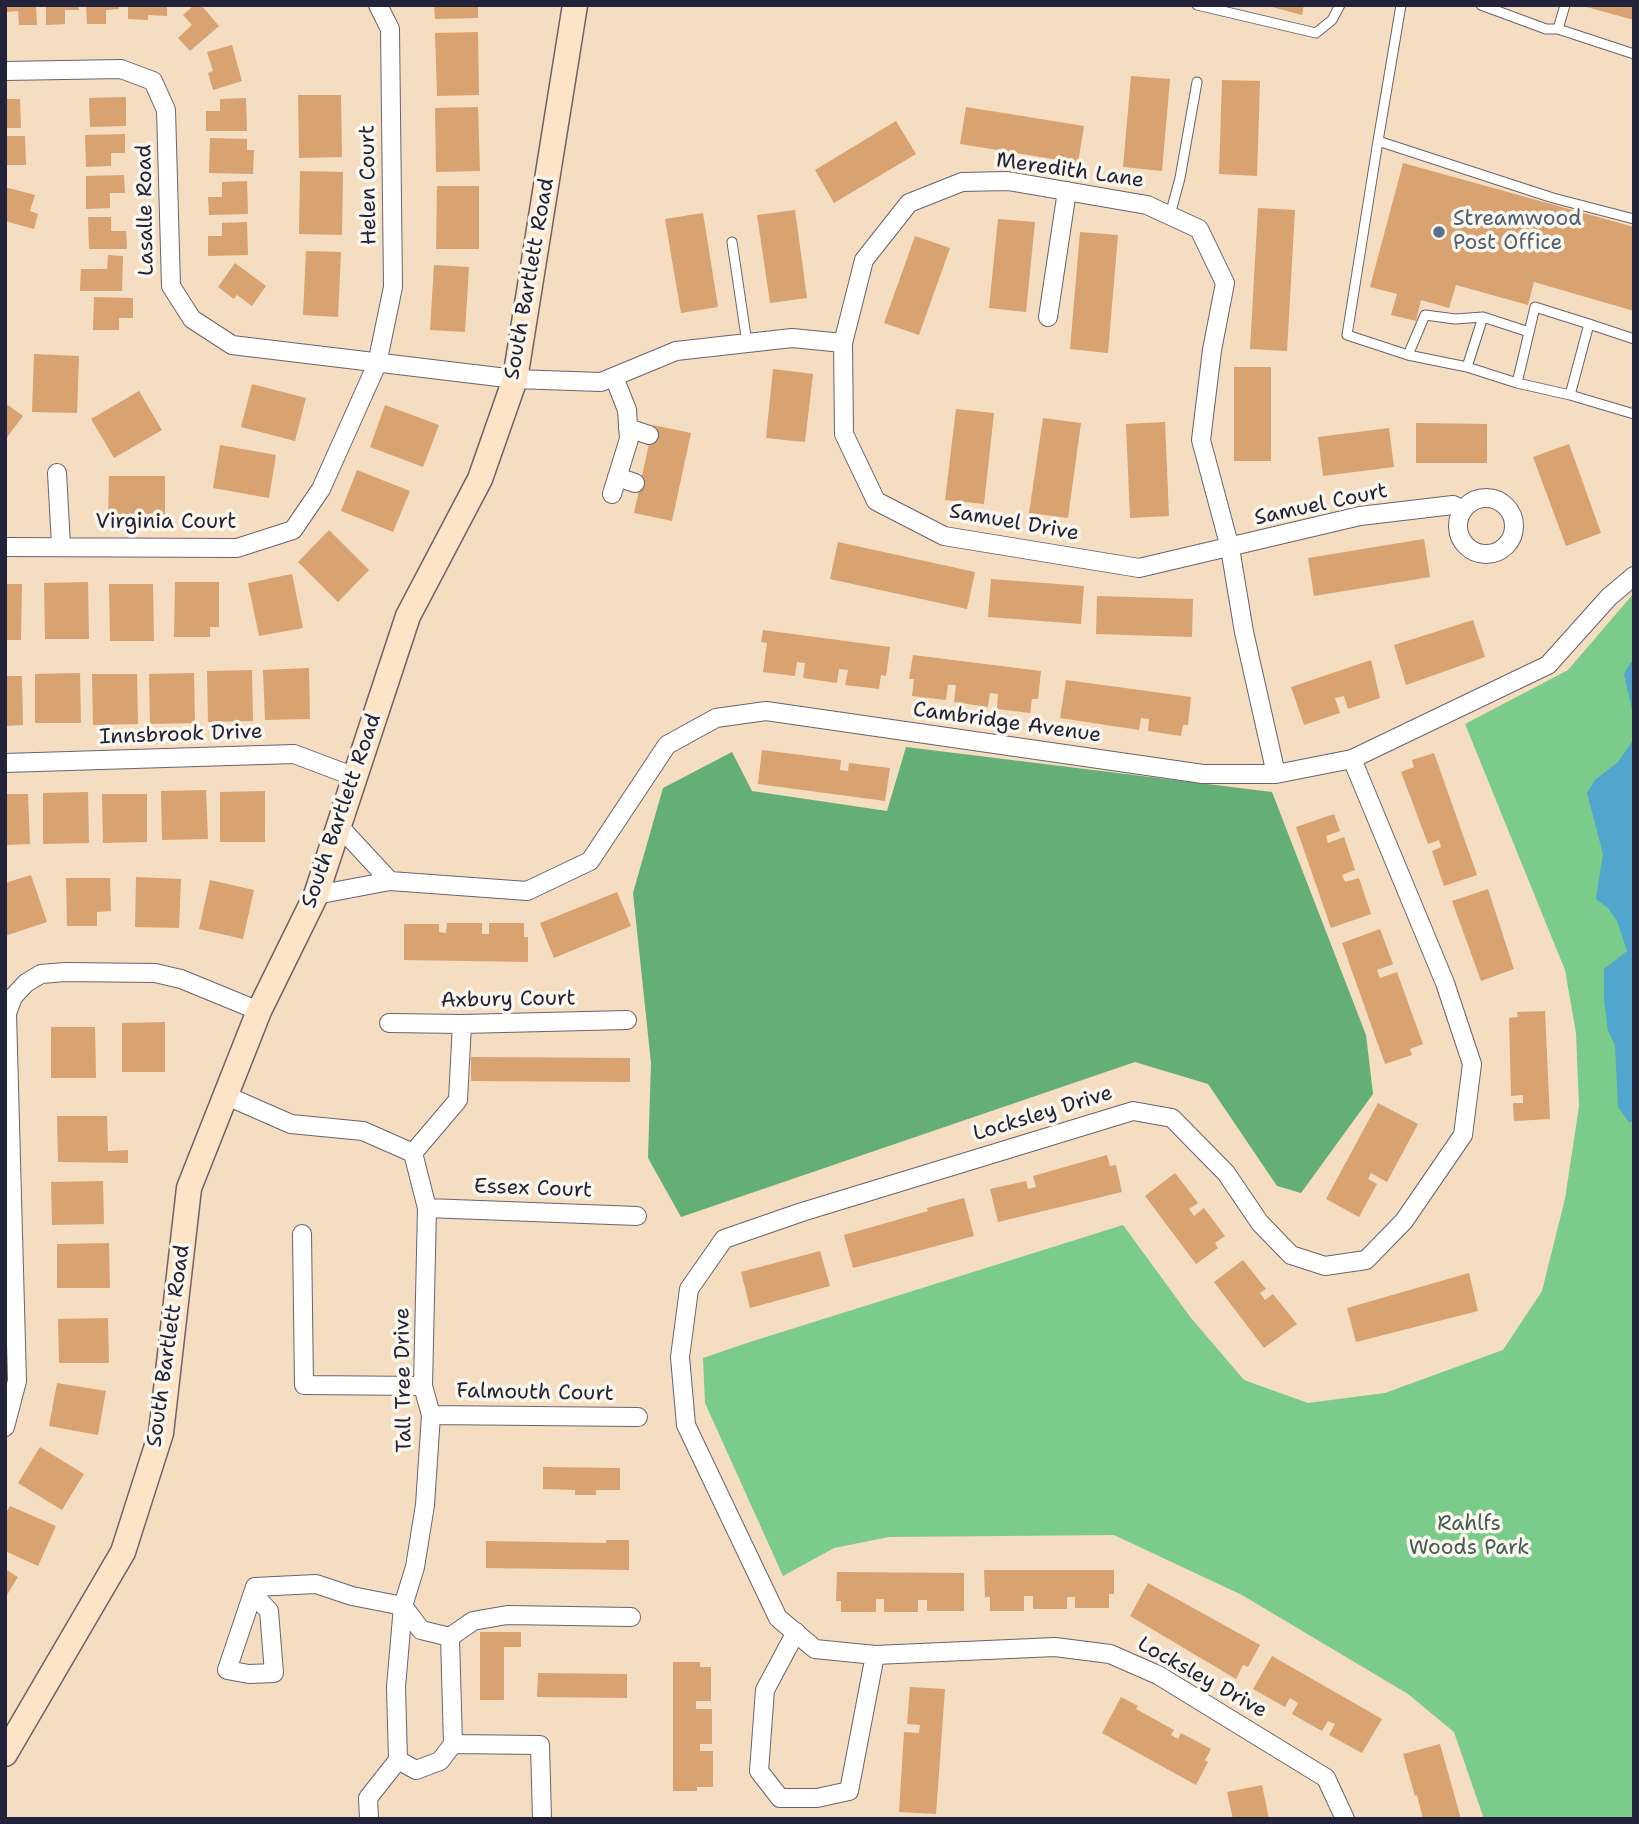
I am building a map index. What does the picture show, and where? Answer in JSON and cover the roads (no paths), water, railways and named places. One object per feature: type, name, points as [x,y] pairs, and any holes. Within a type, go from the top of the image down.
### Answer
[{"type":"main road","name":"South Bartlett Road","points":[[5,1754],[123,1552],[162,1433],[189,1188],[259,1011],[317,895],[408,616],[480,479],[515,379],[575,5]]},
{"type":"street","name":"Helen Court","points":[[377,364],[393,287],[390,29],[378,5]]},
{"type":"street","name":"Lasalle Road","points":[[5,71],[121,69],[153,81],[166,110],[171,286],[191,319],[232,345],[515,379]]},
{"type":"street","name":"Meredith Lane","points":[[844,343],[864,260],[909,203],[962,182],[1008,181],[1147,205],[1199,229],[1225,283],[1212,350],[1201,440],[1230,548],[1244,632],[1276,774]]},
{"type":"street","points":[[1048,317],[1067,191]]},
{"type":"street","points":[[515,379],[601,382],[676,351],[792,338],[844,343]]},
{"type":"street","name":"Samuel Drive","points":[[844,343],[844,434],[876,501],[887,507],[943,536],[1139,568],[1230,548]]},
{"type":"street","name":"Virginia Court","points":[[5,547],[61,545],[237,548],[293,530],[321,489],[377,364]]},
{"type":"street","points":[[614,377],[627,410],[629,439],[615,486],[635,483]]},
{"type":"street","points":[[628,428],[649,435]]},
{"type":"street","points":[[57,473],[61,545]]},
{"type":"street","name":"Samuel Court","points":[[1230,548],[1360,516],[1453,505],[1463,510]]},
{"type":"street","name":"Cambridge Avenue","points":[[317,895],[390,881],[527,891],[590,861],[667,745],[716,718],[766,711],[1203,774],[1276,774],[1352,759],[1548,665],[1609,597],[1634,576]]},
{"type":"street","name":"Innsbrook Drive","points":[[5,763],[294,754],[355,777]]},
{"type":"street","name":"Locksley Drive","points":[[1345,1819],[1325,1778],[1158,1675],[1110,1654],[1055,1647],[875,1655],[815,1649],[778,1618],[686,1425],[680,1357],[689,1289],[724,1239],[802,1212],[1133,1111],[1172,1118],[1226,1174],[1260,1223],[1292,1255],[1325,1266],[1366,1260],[1404,1221],[1463,1135],[1472,1065],[1445,983],[1352,759]]},
{"type":"street","points":[[339,826],[390,881]]},
{"type":"street","points":[[5,1427],[17,1381],[7,1013],[13,997],[26,983],[41,974],[155,973],[181,979],[259,1011]]},
{"type":"street","name":"Axbury Court","points":[[389,1023],[626,1020]]},
{"type":"street","points":[[227,1096],[291,1124],[363,1131],[413,1153],[458,1100],[462,1024]]},
{"type":"street","name":"Tall Tree Drive","points":[[398,1760],[396,1688],[403,1606],[415,1567],[425,1505],[431,1415],[423,1386],[427,1208],[413,1153]]},
{"type":"street","name":"Essex Court","points":[[427,1208],[638,1216]]},
{"type":"street","points":[[302,1234],[304,1385],[423,1386]]},
{"type":"street","name":"Falmouth Court","points":[[431,1415],[638,1417]]},
{"type":"street","points":[[253,1594],[255,1587],[316,1584],[352,1596],[403,1606],[421,1630],[450,1637],[473,1621],[507,1615],[631,1617]]},
{"type":"street","points":[[796,1632],[765,1690],[759,1771],[780,1798],[817,1798],[849,1791],[875,1655]]},
{"type":"street","points":[[369,1819],[368,1798],[398,1760],[416,1770],[440,1761],[453,1744],[450,1637]]},
{"type":"street","points":[[453,1744],[540,1745],[542,1819]]},
{"type":"lane","points":[[1197,5],[1316,33],[1332,20],[1340,5]]},
{"type":"lane","points":[[1401,5],[1347,335],[1408,355],[1467,367],[1634,414]]},
{"type":"lane","points":[[1481,5],[1505,9],[1546,29],[1558,29],[1634,54]]},
{"type":"lane","points":[[1558,29],[1565,5]]},
{"type":"lane","points":[[1170,215],[1180,178],[1197,82]]},
{"type":"lane","points":[[1378,141],[1553,198],[1634,219]]},
{"type":"lane","points":[[732,242],[747,344]]},
{"type":"lane","points":[[1517,383],[1535,307],[1634,339]]},
{"type":"lane","points":[[1408,355],[1425,315],[1455,319],[1483,317],[1529,332]]},
{"type":"lane","points":[[1467,367],[1483,317]]},
{"type":"lane","points":[[1570,395],[1589,324]]},
{"type":"water","points":[[1631,662],[1634,663],[1634,718],[1624,674]]},
{"type":"water","points":[[1634,739],[1634,1122],[1629,1122],[1618,1107],[1615,1045],[1608,1031],[1604,1000],[1604,969],[1627,951],[1617,921],[1608,908],[1596,899],[1603,854],[1587,793],[1595,780],[1618,762]]},
{"type":"place","name":"Streamwood Post Office","points":[[1439,232]]},
{"type":"park label","name":"Rahlfs Woods Park","points":[[1469,1537]]}]
